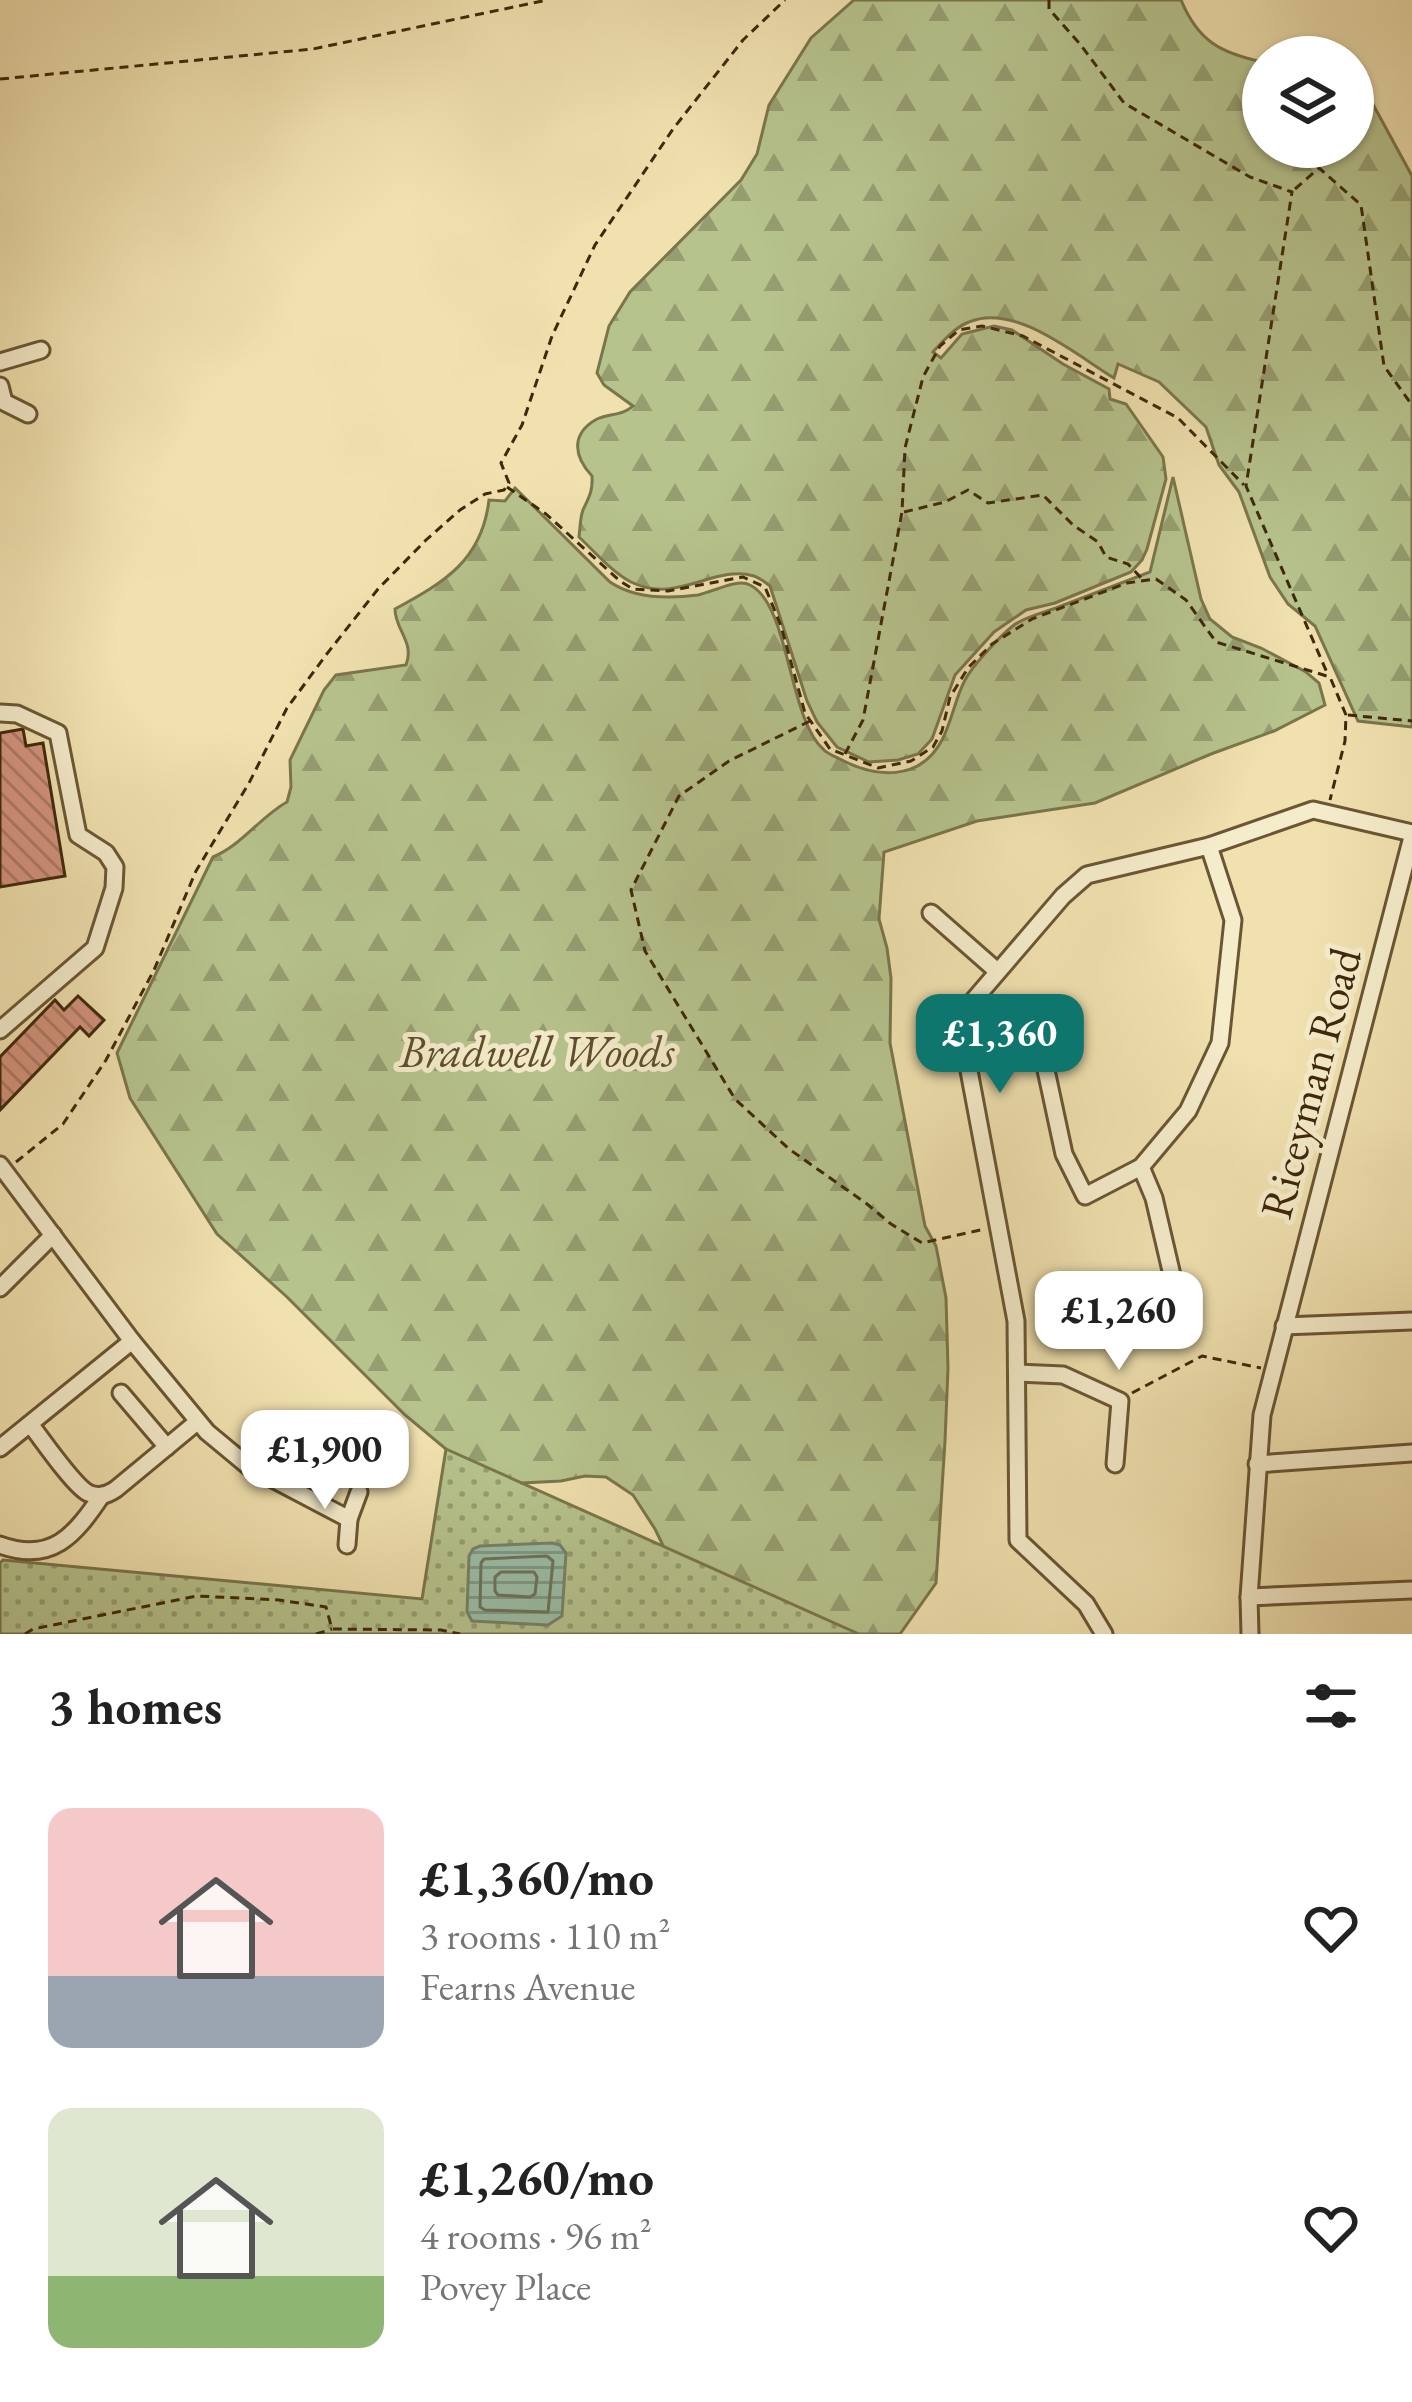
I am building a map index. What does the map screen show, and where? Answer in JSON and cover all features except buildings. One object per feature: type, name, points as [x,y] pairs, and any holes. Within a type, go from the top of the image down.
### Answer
[{"type":"street","points":[[6,360],[41,350]]},
{"type":"street","points":[[0,386],[4,402],[28,415]]},
{"type":"street","points":[[0,713],[17,715],[58,733],[78,835],[106,854],[115,867],[95,948],[0,1030]]},
{"type":"street","points":[[1104,1634],[1085,1604],[1018,1540],[1016,1321],[961,1028],[966,1009],[1063,896],[1088,875],[1209,846],[1313,810],[1412,835]]},
{"type":"street","name":"Riceyman Road","points":[[1250,1634],[1262,1415],[1412,835]]},
{"type":"street","points":[[1052,1027],[1043,1056],[1064,1154],[1084,1196],[1141,1167],[1188,1111],[1220,1043],[1233,920],[1209,846]]},
{"type":"street","points":[[931,914],[997,971]]},
{"type":"street","points":[[1141,1167],[1154,1198],[1175,1288]]},
{"type":"street","points":[[3,1168],[197,1422],[248,1466],[349,1520]]},
{"type":"street","points":[[0,1288],[53,1235]]},
{"type":"street","points":[[1284,1326],[1412,1321]]},
{"type":"street","points":[[0,1448],[131,1341]]},
{"type":"street","points":[[1016,1373],[1063,1376],[1120,1401],[1115,1463]]},
{"type":"street","points":[[121,1393],[167,1447]]},
{"type":"street","points":[[0,1545],[42,1552],[77,1533],[102,1496],[197,1422]]},
{"type":"street","points":[[30,1424],[81,1487],[102,1496]]},
{"type":"street","points":[[1257,1464],[1412,1453]]},
{"type":"street","points":[[347,1545],[359,1492]]},
{"type":"street","points":[[1249,1597],[1412,1590]]},
{"type":"path","points":[[0,79],[313,49],[547,0]]},
{"type":"path","points":[[3,1168],[63,1124],[106,1060],[154,970],[196,871],[287,708],[326,655],[426,540],[460,509],[485,494],[504,490],[509,483],[501,463],[522,425],[552,336],[595,244],[673,129],[743,40],[785,0]]},
{"type":"path","points":[[1049,0],[1049,8],[1124,103],[1250,177],[1292,192]]},
{"type":"path","points":[[1246,486],[1292,192],[1318,168],[1361,205],[1384,366],[1412,405]]},
{"type":"path","points":[[844,755],[863,720],[902,512],[905,448],[923,377],[940,346],[959,330],[982,326],[1023,336],[1178,418],[1246,486],[1346,715]]},
{"type":"path","points":[[506,486],[633,589],[668,591],[743,577],[765,587],[782,626],[810,722],[830,749],[878,768],[911,760],[933,747],[950,697],[968,668],[992,644],[1032,619],[1127,583],[1156,579],[1186,600],[1216,641],[1330,677],[1346,715],[1345,741],[1327,813]]},
{"type":"path","points":[[902,512],[945,502],[968,490],[988,503],[1043,495],[1072,525],[1098,542],[1106,557],[1128,564],[1144,581]]},
{"type":"path","points":[[1346,715],[1412,721]]},
{"type":"path","points":[[810,722],[729,760],[679,796],[632,890],[645,951],[735,1099],[789,1149],[922,1243],[998,1226]]},
{"type":"path","points":[[1120,1401],[1202,1356],[1274,1370]]},
{"type":"path","points":[[26,1634],[197,1596],[326,1607],[332,1628]]},
{"type":"path","points":[[316,1634],[332,1628],[460,1634]]},
{"type":"green space","points":[[854,0],[1181,0],[1203,35],[1242,56],[1242,168],[1374,168],[1374,106],[1412,176],[1412,727],[1358,721],[1315,626],[1288,604],[1270,577],[1239,492],[1219,465],[1206,427],[1159,382],[1118,364],[1114,378],[1044,334],[1005,319],[964,324],[933,352],[941,358],[962,334],[994,326],[1012,330],[1109,389],[1110,399],[1126,404],[1163,457],[1166,479],[1142,560],[1131,572],[1026,610],[994,632],[955,675],[932,739],[918,754],[869,762],[837,747],[807,701],[770,586],[762,580],[724,575],[680,587],[648,588],[617,573],[579,537],[592,476],[581,461],[579,439],[597,419],[633,406],[604,385],[597,373],[609,326],[630,292],[741,180],[757,154],[769,105],[811,38]]},
{"type":"green space","name":"Bradwell Woods","points":[[1173,477],[1201,599],[1210,619],[1232,637],[1306,672],[1319,683],[1325,705],[1274,731],[1095,803],[977,821],[884,852],[879,919],[891,978],[890,1043],[925,1226],[936,1246],[946,1298],[948,1368],[936,1583],[900,1634],[706,1634],[655,1529],[633,1495],[606,1477],[505,1484],[460,1469],[446,1449],[217,1234],[130,1098],[117,1053],[213,857],[287,802],[290,760],[324,690],[336,675],[406,665],[408,650],[395,609],[458,567],[478,539],[489,500],[505,501],[515,488],[610,582],[630,592],[675,597],[738,583],[750,585],[773,615],[812,735],[826,751],[854,765],[896,772],[933,754],[969,674],[1014,625],[1150,572]]},
{"type":"green space","points":[[446,1449],[859,1634],[0,1634],[3,1560],[422,1599]]},
{"type":"water","points":[[552,1543],[566,1553],[562,1616],[548,1625],[472,1621],[467,1612],[473,1549]]}]
